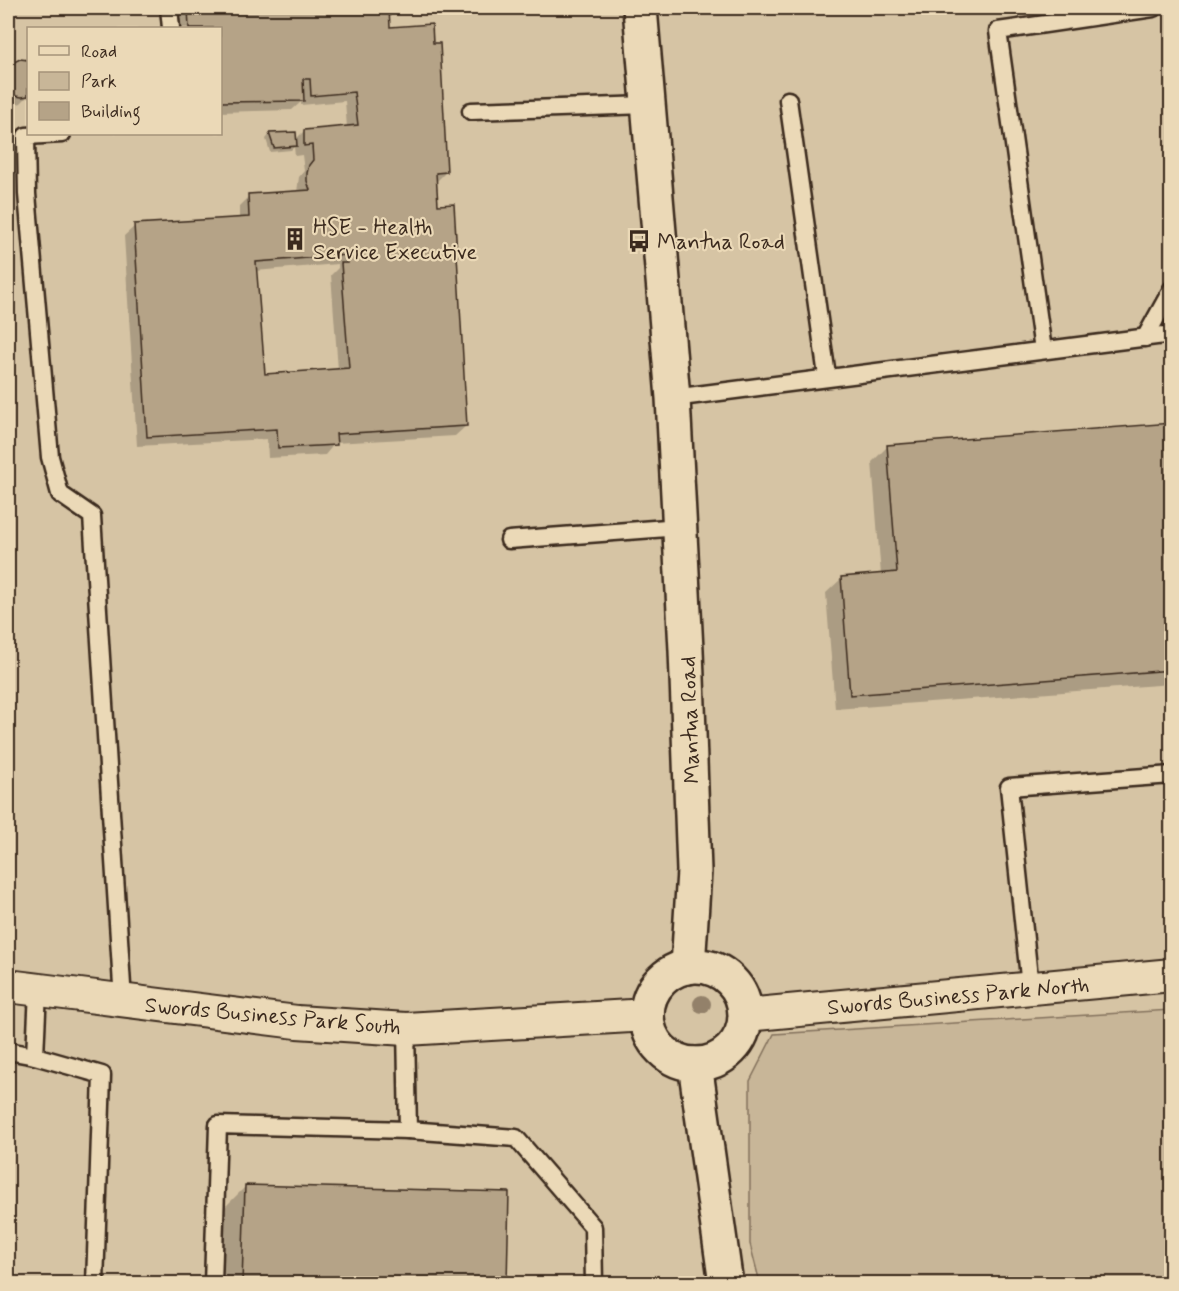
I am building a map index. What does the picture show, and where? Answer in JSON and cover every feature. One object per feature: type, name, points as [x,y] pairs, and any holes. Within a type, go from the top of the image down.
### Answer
[{"type":"street","name":"Mantua Road","points":[[640,8],[673,398],[680,527],[694,871],[688,967]]},
{"type":"street","points":[[702,966],[728,977],[737,988],[743,1001],[745,1015],[743,1029],[737,1042],[728,1053],[716,1060],[695,1064],[675,1059],[664,1052],[649,1029],[648,1015],[649,1001],[655,989],[664,979],[675,971],[702,966]]},
{"type":"street","name":"Swords Business Park North","points":[[745,1015],[1172,975]]},
{"type":"street","name":"Swords Business Park South","points":[[8,986],[297,1022],[406,1029],[648,1015]]},
{"type":"street","points":[[695,1064],[726,1284]]},
{"type":"lane","points":[[170,8],[171,27]]},
{"type":"lane","points":[[1043,350],[998,31],[1153,8]]},
{"type":"lane","points":[[788,100],[827,376]]},
{"type":"lane","points":[[471,111],[647,105]]},
{"type":"lane","points":[[44,135],[26,136],[27,194],[51,458],[60,494],[92,516],[123,1001]]},
{"type":"lane","points":[[1145,338],[1172,289]]},
{"type":"lane","points":[[673,398],[827,376],[1172,334]]},
{"type":"lane","points":[[509,540],[680,527]]},
{"type":"lane","points":[[1030,987],[1009,787],[1172,775]]},
{"type":"lane","points":[[35,1056],[38,990]]},
{"type":"lane","points":[[406,1029],[408,1130]]},
{"type":"lane","points":[[8,1051],[35,1056],[102,1076],[95,1284]]},
{"type":"lane","points":[[213,1284],[218,1125],[408,1130],[516,1138],[594,1227],[594,1284]]},
{"type":"shaded area","points":[[8,8],[1171,8],[1171,1283],[8,1283]]},
{"type":"green space","points":[[1171,1010],[1171,1283],[760,1283],[750,1244],[750,1081],[774,1034]]},
{"type":"building","name":"HSE - Health Service Executive","points":[[188,8],[389,8],[390,27],[432,24],[433,43],[440,43],[447,172],[436,173],[438,205],[454,204],[467,426],[336,434],[337,445],[278,448],[277,429],[147,437],[134,224],[249,217],[248,194],[310,190],[307,173],[313,160],[312,145],[304,146],[304,130],[358,125],[354,92],[311,96],[310,79],[303,79],[304,101],[222,102],[222,27],[189,27]],"holes":[[[347,255],[348,263],[341,263],[349,368],[265,374],[256,262]]]},
{"type":"building","points":[[20,59],[27,60],[27,96],[16,96],[8,91],[8,65]]},
{"type":"building","points":[[296,132],[297,146],[274,148],[269,133]]},
{"type":"building","points":[[1172,423],[1172,670],[850,695],[841,577],[897,572],[887,445]]},
{"type":"building","points":[[245,1185],[509,1192],[507,1284],[242,1284]]},
{"type":"place","name":"HSE - Health Service Executive","points":[[295,239]]},
{"type":"place","name":"Mantua Road","points":[[639,241]]}]
